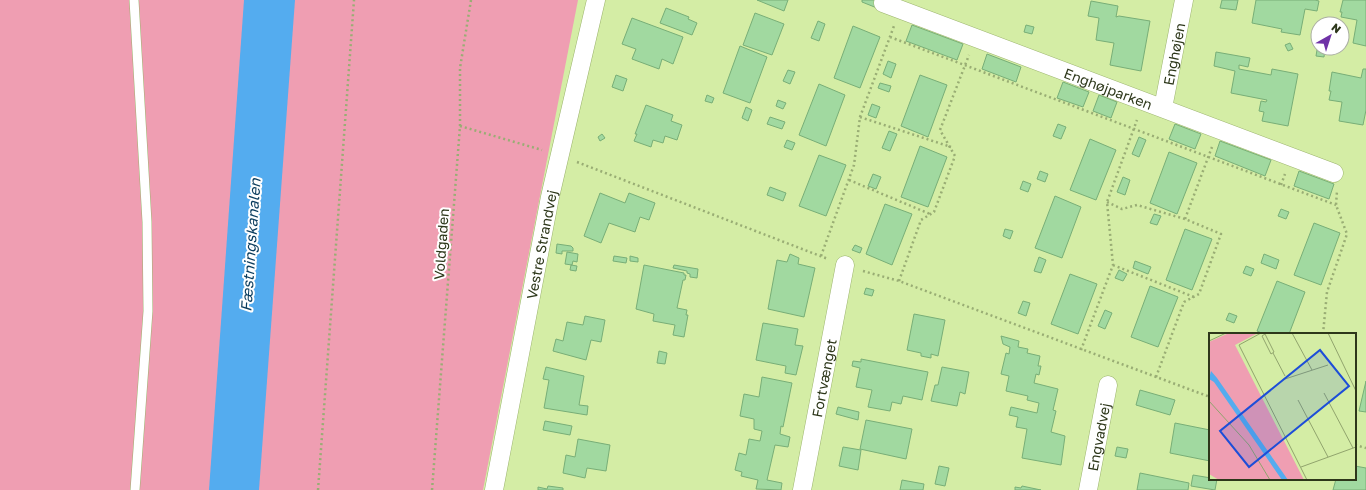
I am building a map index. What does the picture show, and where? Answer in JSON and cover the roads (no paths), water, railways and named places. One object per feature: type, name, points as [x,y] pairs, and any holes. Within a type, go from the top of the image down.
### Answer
[{"type":"street","name":"Vestre Strandvej","points":[[494,490],[550,197],[596,0]]},
{"type":"street","name":"Enghøjen","points":[[1163,108],[1184,0]]},
{"type":"street","name":"Enghøjparken","points":[[883,3],[1334,173]]},
{"type":"street","name":"Fortvænget","points":[[802,490],[845,265]]},
{"type":"street","name":"Engvadvej","points":[[1088,490],[1108,385]]},
{"type":"lane","points":[[134,0],[148,222],[148,311],[135,490]]},
{"type":"water","name":"Fæstningskanalen","points":[[244,0],[295,0],[259,490],[209,490]]}]
